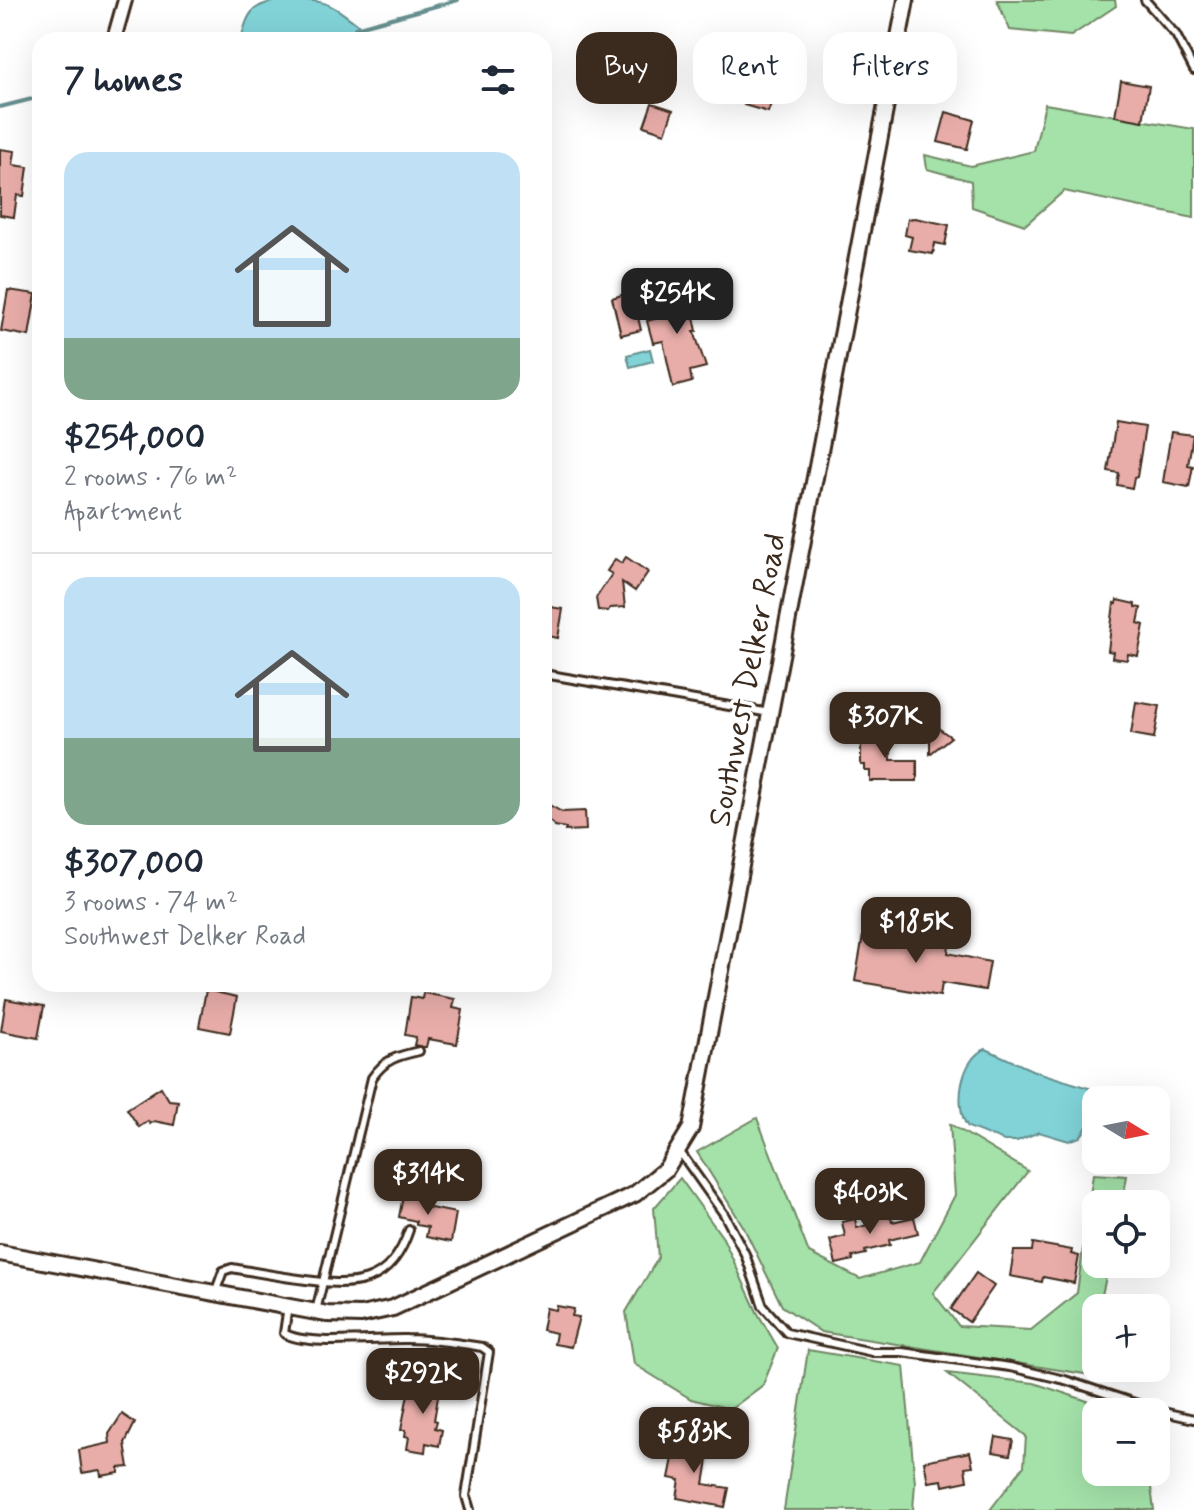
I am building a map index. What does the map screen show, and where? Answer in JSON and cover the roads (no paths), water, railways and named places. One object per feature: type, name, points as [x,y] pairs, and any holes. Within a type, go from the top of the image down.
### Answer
[{"type":"street","points":[[116,32],[125,0]]},
{"type":"street","name":"Southwest Delker Road","points":[[0,1253],[316,1312],[361,1315],[393,1308],[492,1263],[635,1194],[666,1169],[691,1128],[906,0]]},
{"type":"lane","points":[[1145,0],[1176,35],[1194,70]]},
{"type":"lane","points":[[552,675],[770,713]]},
{"type":"lane","points":[[316,1312],[372,1078],[382,1064],[393,1057],[419,1051]]},
{"type":"lane","points":[[678,1149],[724,1214],[745,1254],[763,1306],[787,1333],[872,1352],[902,1352],[1010,1367],[1065,1380],[1159,1411],[1194,1419]]},
{"type":"lane","points":[[215,1293],[223,1271],[232,1268],[353,1285],[374,1276],[392,1263],[403,1248],[409,1230]]},
{"type":"lane","points":[[288,1306],[284,1333],[291,1338],[408,1339],[482,1347],[489,1352],[466,1496],[470,1510]]},
{"type":"water","points":[[282,0],[325,3],[361,27],[356,32],[243,32],[253,10]]},
{"type":"water","points":[[650,349],[653,361],[630,367],[627,355]]},
{"type":"water","points":[[986,1049],[1034,1071],[1082,1086],[1080,1137],[1069,1141],[1039,1132],[1017,1141],[1004,1141],[968,1127],[961,1108],[962,1084],[965,1072],[977,1054]]},
{"type":"waterway","points":[[355,28],[458,0]]},
{"type":"waterway","points":[[0,107],[32,99]]}]
